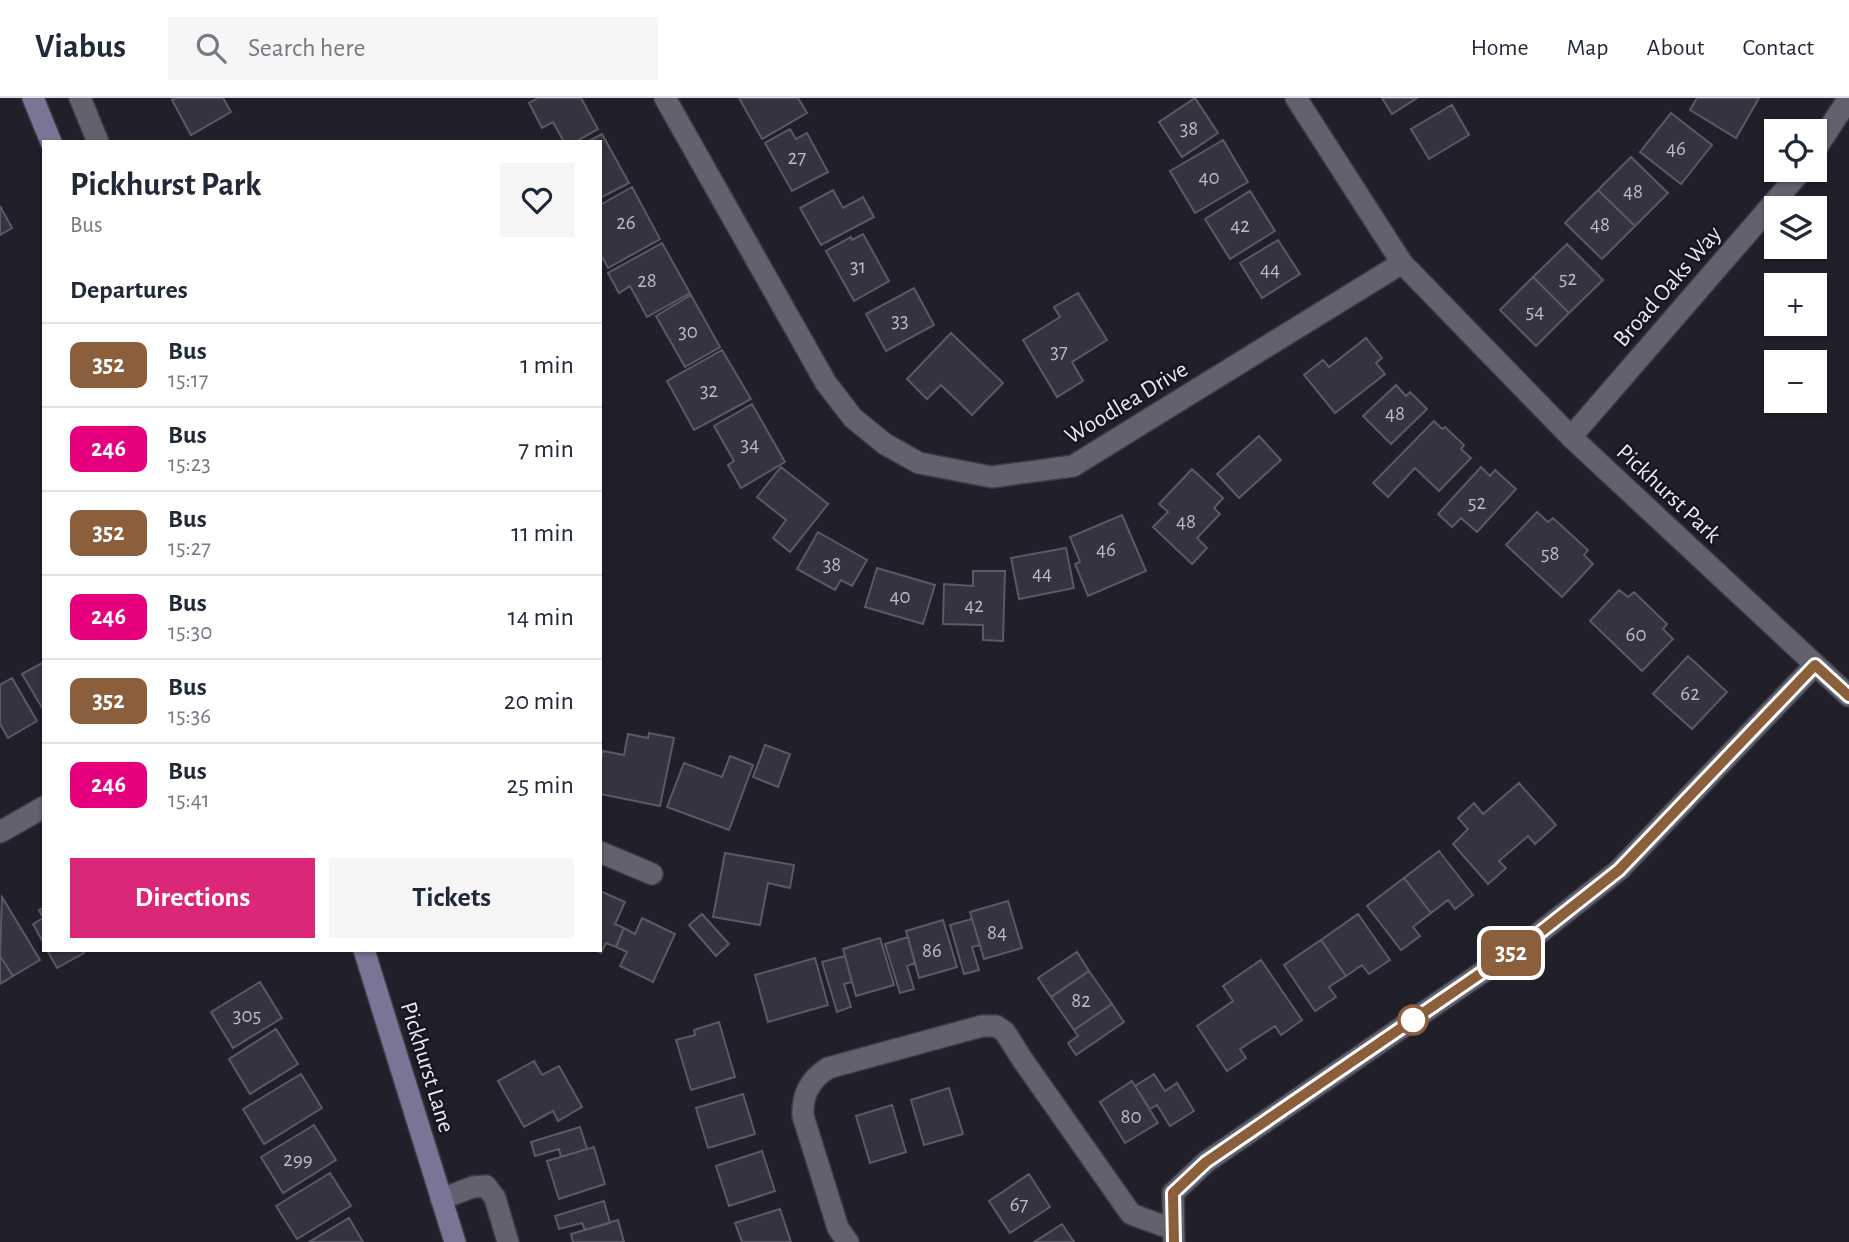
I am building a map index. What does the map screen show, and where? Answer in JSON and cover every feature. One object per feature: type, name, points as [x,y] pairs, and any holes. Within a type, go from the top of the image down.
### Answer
[{"type":"main road","points":[[33,98],[50,140]]},
{"type":"main road","name":"Pickhurst Lane","points":[[366,952],[455,1242]]},
{"type":"street","points":[[80,98],[97,140]]},
{"type":"street","name":"Woodlea Drive","points":[[665,98],[826,383],[853,418],[886,444],[919,463],[992,477],[1073,466],[1402,263]]},
{"type":"street","name":"Pickhurst Park","points":[[1296,98],[1402,263],[1571,437],[1849,696]]},
{"type":"street","points":[[1827,132],[1849,98]]},
{"type":"street","name":"Broad Oaks Way","points":[[1571,437],[1792,182]]},
{"type":"street","points":[[848,1242],[838,1228],[803,1116],[802,1103],[808,1087],[816,1076],[828,1068],[982,1026],[996,1026],[1005,1032],[1131,1213],[1173,1236],[1173,1193],[1186,1179],[1206,1162],[1538,934],[1619,870],[1815,665]]},
{"type":"street","points":[[0,832],[42,808]]},
{"type":"street","points":[[602,853],[652,874]]},
{"type":"street","points":[[441,1199],[473,1187],[486,1186],[495,1198],[508,1242]]},
{"type":"building","points":[[223,98],[231,112],[191,135],[172,100]]},
{"type":"building","points":[[538,98],[581,98],[598,129],[579,140],[563,140],[553,122],[542,128],[529,103]]},
{"type":"building","points":[[739,98],[798,98],[807,113],[762,139]]},
{"type":"building","points":[[1195,98],[1218,133],[1182,157],[1159,122]]},
{"type":"building","points":[[1382,98],[1417,98],[1392,114]]},
{"type":"building","points":[[1697,98],[1759,98],[1736,138],[1690,110]]},
{"type":"building","points":[[1452,105],[1469,135],[1429,159],[1411,129]]},
{"type":"building","points":[[1671,113],[1712,145],[1681,184],[1640,152]]},
{"type":"building","points":[[790,129],[796,139],[807,133],[828,172],[792,191],[765,143]]},
{"type":"building","points":[[602,134],[629,183],[602,197],[602,140],[591,140]]},
{"type":"building","points":[[1223,140],[1248,182],[1195,213],[1170,171]]},
{"type":"building","points":[[1631,157],[1668,193],[1635,226],[1598,190]]},
{"type":"building","points":[[632,187],[660,239],[608,268],[602,257],[602,204]]},
{"type":"building","points":[[833,190],[843,208],[863,197],[874,217],[821,245],[800,208]]},
{"type":"building","points":[[1598,190],[1635,226],[1602,259],[1565,223]]},
{"type":"building","points":[[1250,191],[1275,231],[1230,259],[1205,219]]},
{"type":"building","points":[[0,206],[12,228],[0,235]]},
{"type":"building","points":[[863,234],[889,281],[854,301],[826,251],[851,237],[852,240]]},
{"type":"building","points":[[1278,240],[1300,274],[1262,298],[1240,263]]},
{"type":"building","points":[[662,243],[690,293],[647,317],[630,286],[619,293],[608,273]]},
{"type":"building","points":[[1567,244],[1603,280],[1569,313],[1533,277]]},
{"type":"building","points":[[1533,277],[1569,313],[1536,346],[1500,310]]},
{"type":"building","points":[[914,288],[934,325],[886,351],[866,314]]},
{"type":"building","points":[[1078,293],[1107,340],[1072,362],[1083,381],[1057,397],[1023,340],[1060,317],[1054,307]]},
{"type":"building","points":[[691,295],[720,347],[685,367],[656,316]]},
{"type":"building","points":[[951,333],[1003,383],[972,415],[941,385],[927,399],[907,379]]},
{"type":"building","points":[[1366,338],[1382,358],[1376,363],[1385,374],[1335,413],[1304,375],[1323,360],[1329,367]]},
{"type":"building","points":[[722,350],[751,399],[694,430],[667,381]]},
{"type":"building","points":[[1396,385],[1406,396],[1410,392],[1427,409],[1391,444],[1363,416]]},
{"type":"building","points":[[752,404],[785,462],[741,488],[728,465],[734,461],[714,426]]},
{"type":"building","points":[[1434,421],[1442,429],[1445,427],[1464,445],[1461,449],[1471,458],[1439,491],[1415,468],[1388,497],[1373,483]]},
{"type":"building","points":[[1259,436],[1281,460],[1239,498],[1217,474]]},
{"type":"building","points":[[781,467],[828,504],[790,552],[773,538],[786,520],[757,497]]},
{"type":"building","points":[[1481,467],[1490,476],[1495,470],[1516,489],[1477,532],[1461,518],[1452,527],[1438,514]]},
{"type":"building","points":[[1192,469],[1223,498],[1214,508],[1220,514],[1197,538],[1207,548],[1192,564],[1153,527],[1168,512],[1159,504]]},
{"type":"building","points":[[1537,512],[1548,522],[1553,518],[1588,550],[1584,555],[1593,564],[1562,597],[1506,545]]},
{"type":"building","points":[[1122,515],[1146,571],[1088,596],[1075,564],[1080,562],[1070,537]]},
{"type":"building","points":[[818,532],[867,560],[852,586],[841,580],[835,590],[797,569]]},
{"type":"building","points":[[1066,548],[1074,588],[1019,599],[1011,558]]},
{"type":"building","points":[[877,568],[935,585],[923,624],[865,607]]},
{"type":"building","points":[[973,571],[1005,571],[1003,641],[983,640],[983,625],[943,624],[944,584],[973,586]]},
{"type":"building","points":[[1619,590],[1628,597],[1634,592],[1667,624],[1663,629],[1673,639],[1642,671],[1590,621]]},
{"type":"building","points":[[1688,656],[1727,692],[1692,729],[1653,694]]},
{"type":"building","points":[[42,663],[42,708],[22,674]]},
{"type":"building","points":[[12,678],[37,721],[8,738],[0,724],[0,685]]},
{"type":"building","points":[[649,733],[674,738],[660,806],[602,794],[603,751],[624,755],[628,734],[648,738]]},
{"type":"building","points":[[765,745],[790,754],[778,787],[753,777]]},
{"type":"building","points":[[730,756],[753,765],[729,830],[667,807],[684,763],[722,777]]},
{"type":"building","points":[[1519,783],[1556,825],[1535,844],[1528,836],[1499,861],[1506,868],[1488,884],[1453,844],[1468,829],[1458,818],[1474,803],[1483,814]]},
{"type":"building","points":[[1439,851],[1473,895],[1455,909],[1448,900],[1431,913],[1404,878]]},
{"type":"building","points":[[725,853],[794,865],[790,888],[768,883],[760,925],[713,917]]},
{"type":"building","points":[[1404,878],[1431,913],[1413,927],[1420,936],[1401,950],[1367,906]]},
{"type":"building","points":[[602,892],[625,902],[615,924],[624,928],[616,947],[606,943],[602,951]]},
{"type":"building","points":[[2,897],[40,960],[13,976],[0,956]]},
{"type":"building","points":[[1008,901],[1022,948],[984,959],[970,912]]},
{"type":"building","points":[[702,914],[729,944],[716,956],[689,925]]},
{"type":"building","points":[[1358,914],[1390,960],[1369,974],[1362,965],[1346,976],[1321,940]]},
{"type":"building","points":[[642,918],[675,934],[653,982],[620,966],[627,952],[616,947],[624,928],[635,934]]},
{"type":"building","points":[[42,919],[42,940],[33,924]]},
{"type":"building","points":[[972,919],[980,945],[972,947],[979,970],[964,974],[950,925]]},
{"type":"building","points":[[943,920],[957,967],[919,978],[906,931]]},
{"type":"building","points":[[908,937],[915,963],[907,966],[914,989],[900,993],[885,944]]},
{"type":"building","points":[[880,938],[894,985],[856,996],[843,949]]},
{"type":"building","points":[[1321,940],[1346,976],[1329,987],[1336,997],[1315,1011],[1284,965]]},
{"type":"building","points":[[48,952],[84,953],[57,968]]},
{"type":"building","points":[[1077,952],[1089,971],[1051,997],[1038,978]]},
{"type":"building","points":[[0,956],[13,976],[0,984]]},
{"type":"building","points":[[845,956],[852,982],[844,984],[851,1007],[837,1012],[822,962]]},
{"type":"building","points":[[815,958],[828,1005],[768,1022],[755,975]]},
{"type":"building","points":[[1261,960],[1302,1020],[1281,1035],[1275,1026],[1240,1049],[1246,1058],[1227,1071],[1197,1026],[1233,1001],[1223,986]]},
{"type":"building","points":[[1089,971],[1112,1004],[1074,1030],[1051,997]]},
{"type":"building","points":[[260,982],[282,1018],[233,1048],[211,1012]]},
{"type":"building","points":[[1112,1004],[1124,1022],[1076,1055],[1068,1043],[1078,1036],[1074,1030]]},
{"type":"building","points":[[719,1022],[735,1077],[691,1090],[676,1040],[695,1035],[694,1030]]},
{"type":"building","points":[[276,1029],[298,1064],[250,1094],[229,1059]]},
{"type":"building","points":[[534,1061],[542,1075],[559,1066],[582,1107],[558,1121],[553,1111],[524,1127],[498,1081]]},
{"type":"building","points":[[301,1074],[322,1108],[264,1144],[243,1109]]},
{"type":"building","points":[[1154,1074],[1165,1091],[1177,1083],[1194,1111],[1170,1126],[1157,1105],[1150,1109],[1135,1086]]},
{"type":"building","points":[[1132,1081],[1158,1123],[1125,1143],[1100,1102]]},
{"type":"building","points":[[949,1088],[963,1134],[924,1145],[911,1100]]},
{"type":"building","points":[[743,1094],[755,1134],[708,1148],[696,1108]]},
{"type":"building","points":[[892,1105],[906,1152],[870,1163],[856,1116]]},
{"type":"building","points":[[314,1125],[336,1160],[283,1193],[261,1157]]},
{"type":"building","points":[[580,1127],[587,1149],[561,1157],[559,1149],[535,1156],[531,1142]]},
{"type":"building","points":[[594,1147],[605,1184],[559,1199],[547,1161]]},
{"type":"building","points":[[762,1151],[775,1191],[729,1206],[716,1166]]},
{"type":"building","points":[[330,1173],[351,1206],[297,1239],[276,1206]]},
{"type":"building","points":[[1029,1174],[1050,1207],[1010,1233],[989,1201]]},
{"type":"building","points":[[604,1201],[610,1223],[585,1230],[582,1223],[559,1229],[555,1216]]},
{"type":"building","points":[[780,1209],[791,1242],[742,1242],[735,1223]]},
{"type":"building","points":[[349,1218],[363,1242],[309,1242]]},
{"type":"building","points":[[618,1220],[624,1242],[573,1242],[571,1234]]},
{"type":"building","points":[[1062,1224],[1074,1242],[1034,1242]]},
{"type":"bus line","name":"352","points":[[1174,1242],[1173,1193],[1186,1179],[1206,1162],[1538,934],[1619,870],[1815,665],[1849,696]]}]
